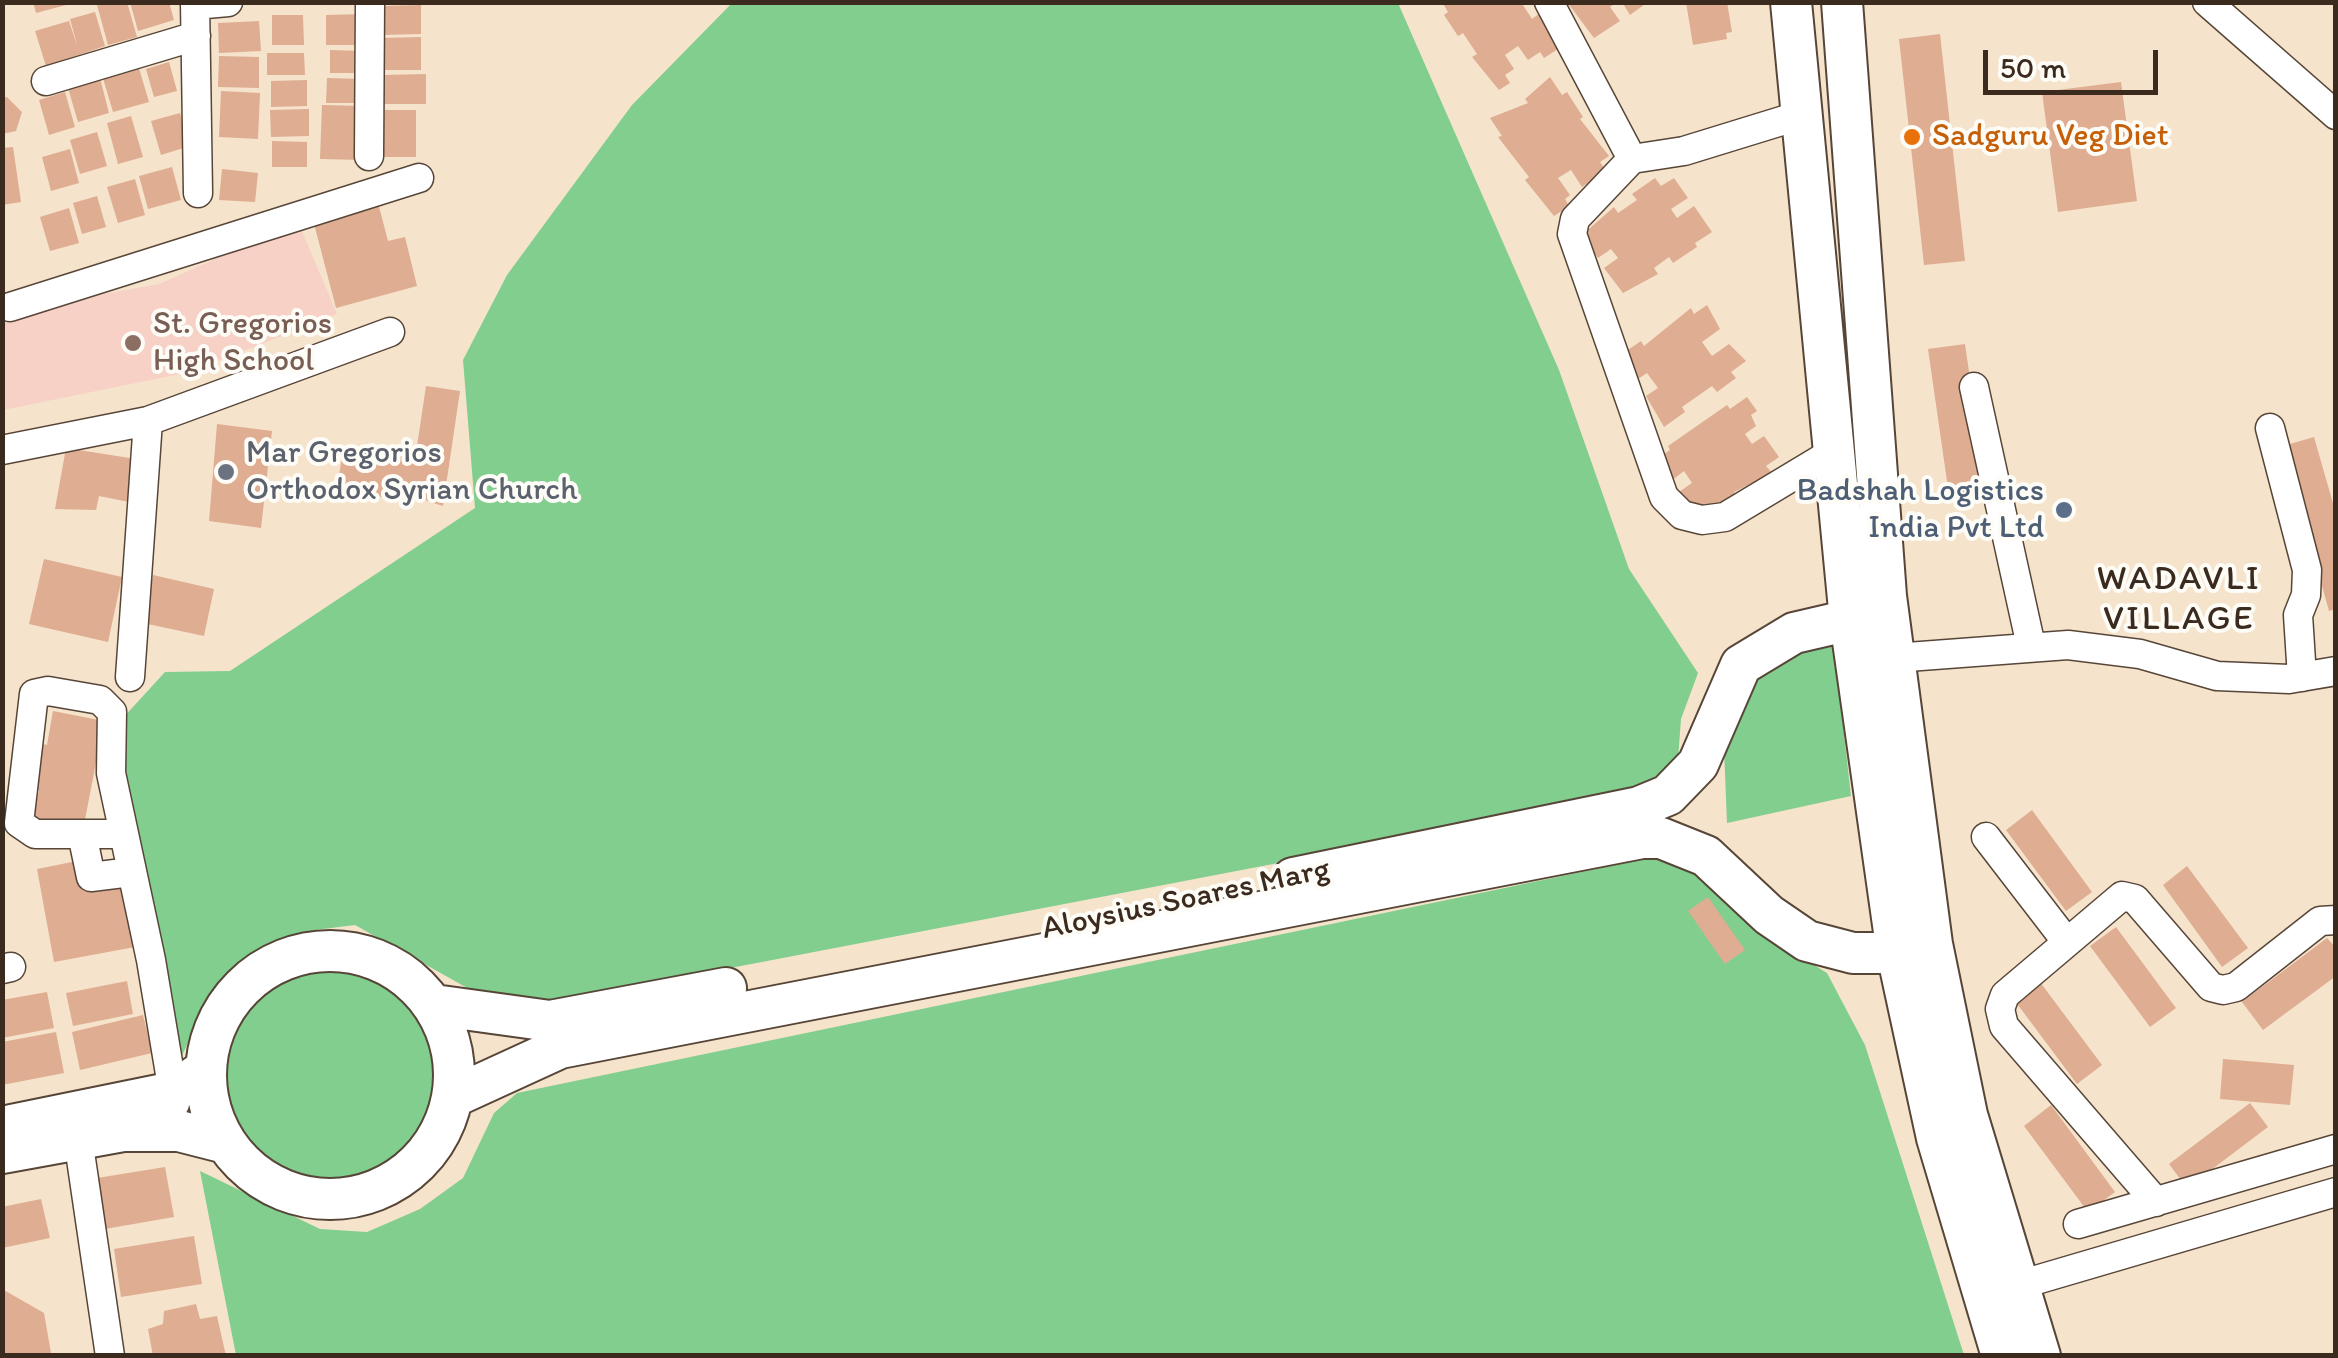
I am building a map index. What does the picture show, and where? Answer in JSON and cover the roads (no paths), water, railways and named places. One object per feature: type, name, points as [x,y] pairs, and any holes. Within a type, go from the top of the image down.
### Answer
[{"type":"main road","points":[[1872,640],[1842,16],[1792,17],[1833,452],[1872,640],[1938,1138],[2000,1291],[2040,1356]]},
{"type":"main road","name":"Aloysius Soares Marg","points":[[1585,834],[1668,795],[1698,764],[1741,665],[1794,634],[1872,640]]},
{"type":"main road","name":"Aloysius Soares Marg","points":[[453,1097],[560,1048],[972,957],[1585,834],[1662,838],[1706,856],[1769,915],[1807,941],[1852,952],[1914,949]]},
{"type":"main road","points":[[2,1127],[76,1124],[176,1111],[226,1144],[255,1174],[292,1194],[334,1200],[376,1192],[412,1170],[439,1137],[453,1097],[451,1050],[434,1006],[408,977],[374,958],[336,950],[297,954],[262,970],[233,996],[214,1030],[206,1068],[210,1108],[226,1144]]},
{"type":"main road","name":"Aloysius Soares Marg","points":[[434,1006],[550,1020],[972,957]]},
{"type":"main road","points":[[176,1111],[206,1068]]},
{"type":"main road","points":[[2,1153],[76,1124]]},
{"type":"main road","points":[[2000,1291],[2002,1356]]},
{"type":"street","points":[[198,193],[195,4],[228,2]]},
{"type":"street","points":[[369,156],[370,2]]},
{"type":"street","points":[[1549,2],[1632,158]]},
{"type":"street","points":[[2207,2],[2336,115]]},
{"type":"street","points":[[46,81],[196,36]]},
{"type":"street","points":[[1801,115],[1684,151],[1632,158],[1575,219],[1572,234],[1664,497],[1682,515],[1702,520],[1724,517],[1833,452]]},
{"type":"street","points":[[10,306],[420,178]]},
{"type":"street","points":[[2,450],[148,422],[390,332]]},
{"type":"street","points":[[1974,387],[2031,646]]},
{"type":"street","points":[[130,676],[148,422]]},
{"type":"street","points":[[2270,428],[2307,570],[2306,595],[2298,615],[2302,676]]},
{"type":"street","points":[[1872,640],[2068,645],[2140,654],[2217,676],[2336,672]]},
{"type":"street","points":[[122,834],[35,834],[25,830],[17,818],[32,701],[41,691],[109,704],[111,772],[176,1111]]},
{"type":"street","points":[[82,834],[91,877],[131,872]]},
{"type":"street","points":[[1986,837],[2066,941]]},
{"type":"street","points":[[2156,1202],[2004,1026],[2000,1009],[2005,994],[2122,896],[2135,899],[2211,987],[2223,990],[2236,988],[2320,922],[2336,920]]},
{"type":"street","points":[[76,1124],[110,1356]]},
{"type":"street","points":[[2078,1224],[2336,1149]]},
{"type":"street","points":[[2000,1291],[2336,1192]]},
{"type":"place","name":"Sadguru Veg Diet","points":[[1912,137]]},
{"type":"place","name":"St. Gregorios High School","points":[[133,343]]},
{"type":"place","name":"Mar Gregorios Orthodox Syrian Church","points":[[226,472]]},
{"type":"place","name":"Badshah Logistics India Pvt Ltd","points":[[2064,510]]},
{"type":"district","name":"WADAVLI VILLAGE","points":[[2179,600]]}]
